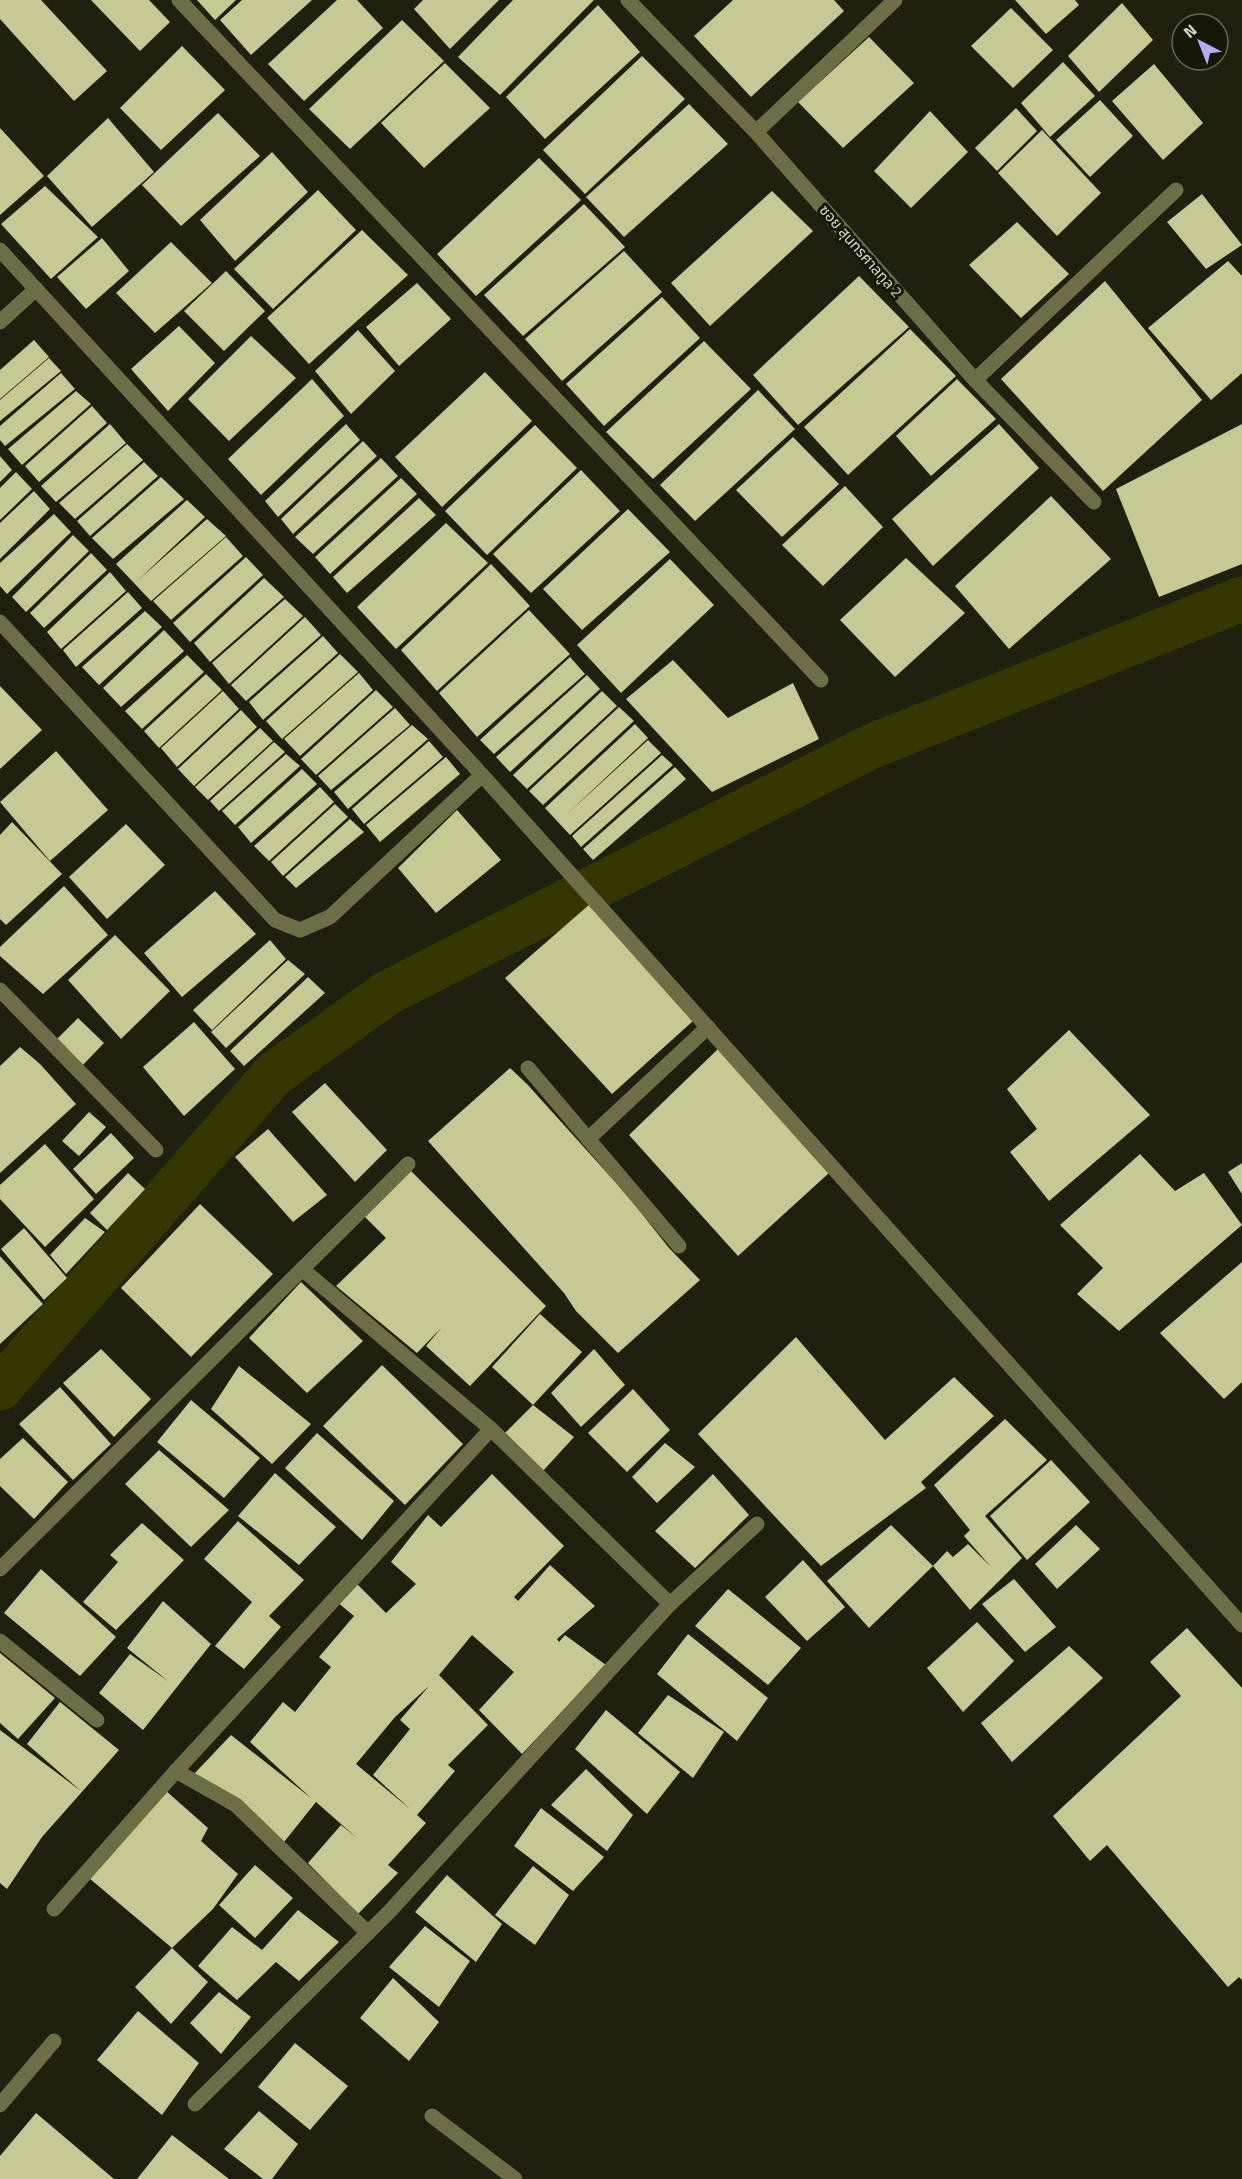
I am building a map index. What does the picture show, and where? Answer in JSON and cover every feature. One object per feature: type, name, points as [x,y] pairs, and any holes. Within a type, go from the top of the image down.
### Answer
[{"type":"street","points":[[179,0],[821,680]]},
{"type":"street","name":"ซอย สุนทรศาลทูล 2","points":[[628,0],[756,132],[975,380],[1094,502]]},
{"type":"street","points":[[756,132],[895,0]]},
{"type":"street","points":[[975,380],[1176,190]]},
{"type":"street","points":[[0,250],[482,775],[1242,1625]]},
{"type":"street","points":[[0,322],[36,289]]},
{"type":"street","points":[[0,622],[274,920],[300,930],[330,917],[482,775]]},
{"type":"street","points":[[0,990],[156,1150]]},
{"type":"street","points":[[588,1139],[708,1027]]},
{"type":"street","points":[[528,1068],[680,1246]]},
{"type":"street","points":[[0,1569],[408,1164]]},
{"type":"street","points":[[302,1269],[491,1429],[670,1605]]},
{"type":"street","points":[[54,1909],[176,1771],[491,1429]]},
{"type":"street","points":[[195,2104],[368,1933],[670,1605],[757,1524]]},
{"type":"street","points":[[0,1641],[97,1720]]},
{"type":"street","points":[[176,1771],[236,1806],[368,1933]]},
{"type":"street","points":[[0,2105],[54,2041]]},
{"type":"street","points":[[432,2116],[515,2179]]},
{"type":"building","points":[[0,0],[41,0],[107,71],[74,101],[0,19]]},
{"type":"building","points":[[91,0],[149,0],[170,22],[140,51]]},
{"type":"building","points":[[197,0],[236,0],[215,20]]},
{"type":"building","points":[[242,0],[312,0],[251,55],[220,20]]},
{"type":"building","points":[[337,0],[357,0],[383,28],[304,101],[268,64]]},
{"type":"building","points":[[423,0],[499,0],[450,49],[414,9]]},
{"type":"building","points":[[513,0],[594,0],[500,95],[458,57]]},
{"type":"building","points":[[733,0],[834,0],[844,11],[751,97],[694,36]]},
{"type":"building","points":[[1015,0],[1075,0],[1079,5],[1046,34]]},
{"type":"building","points":[[1122,3],[1153,40],[1099,92],[1068,56]]},
{"type":"building","points":[[598,5],[640,52],[545,139],[506,97]]},
{"type":"building","points":[[1011,8],[1053,50],[1013,88],[971,46]]},
{"type":"building","points":[[402,20],[444,61],[350,149],[309,109]]},
{"type":"building","points":[[869,37],[914,83],[843,148],[798,102]]},
{"type":"building","points":[[182,46],[225,90],[161,150],[120,108]]},
{"type":"building","points":[[642,56],[685,99],[585,194],[543,150]]},
{"type":"building","points":[[1063,62],[1095,96],[1050,137],[1021,103]]},
{"type":"building","points":[[445,63],[490,108],[424,168],[381,123]]},
{"type":"building","points":[[1154,64],[1203,123],[1163,160],[1112,101]]},
{"type":"building","points":[[1100,100],[1133,136],[1090,177],[1056,140]]},
{"type":"building","points":[[689,104],[728,144],[624,237],[586,197]]},
{"type":"building","points":[[1016,108],[1037,131],[997,171],[975,148]]},
{"type":"building","points":[[930,111],[968,152],[911,208],[874,171]]},
{"type":"building","points":[[218,113],[260,156],[181,226],[142,185]]},
{"type":"building","points":[[108,118],[154,172],[92,227],[47,176]]},
{"type":"building","points":[[0,128],[44,176],[0,215]]},
{"type":"building","points":[[1042,130],[1101,193],[1057,236],[998,173]]},
{"type":"building","points":[[272,152],[308,192],[235,261],[200,220]]},
{"type":"building","points":[[539,158],[581,200],[476,296],[437,254]]},
{"type":"building","points":[[45,186],[98,237],[51,279],[1,224]]},
{"type":"building","points":[[318,190],[356,230],[273,309],[234,269]]},
{"type":"building","points":[[772,191],[813,231],[710,326],[671,283]]},
{"type":"building","points":[[1202,194],[1242,245],[1206,269],[1167,222]]},
{"type":"building","points":[[584,204],[625,247],[523,336],[484,295]]},
{"type":"building","points":[[1017,222],[1069,274],[1021,318],[969,265]]},
{"type":"building","points":[[362,230],[408,275],[309,364],[267,318]]},
{"type":"building","points":[[102,238],[129,271],[86,309],[57,277]]},
{"type":"building","points":[[171,242],[212,283],[155,333],[116,293]]},
{"type":"building","points":[[624,251],[662,292],[562,381],[525,339]]},
{"type":"building","points":[[1228,261],[1242,276],[1242,373],[1211,400],[1148,328]]},
{"type":"building","points":[[226,271],[265,311],[224,351],[184,311]]},
{"type":"building","points":[[859,276],[909,327],[798,425],[753,375]]},
{"type":"building","points":[[1105,281],[1202,400],[1103,491],[1001,379]]},
{"type":"building","points":[[417,283],[451,319],[399,366],[366,327]]},
{"type":"building","points":[[662,297],[700,338],[604,426],[566,384]]},
{"type":"building","points":[[179,326],[215,363],[168,411],[131,369]]},
{"type":"building","points":[[910,329],[956,376],[848,475],[804,427]]},
{"type":"building","points":[[358,330],[395,371],[351,414],[315,371]]},
{"type":"building","points":[[251,336],[296,378],[229,441],[188,399]]},
{"type":"building","points":[[34,340],[49,357],[0,399],[0,370]]},
{"type":"building","points":[[704,341],[751,389],[653,479],[606,432]]},
{"type":"building","points":[[49,358],[61,371],[0,421],[0,400]]},
{"type":"building","points":[[485,372],[532,421],[442,507],[395,457]]},
{"type":"building","points":[[61,373],[75,389],[5,446],[0,440],[0,426]]},
{"type":"building","points":[[312,379],[344,416],[261,495],[228,459]]},
{"type":"building","points":[[957,379],[996,419],[931,476],[896,436]]},
{"type":"building","points":[[758,390],[795,429],[695,521],[660,485]]},
{"type":"building","points":[[76,391],[91,404],[22,465],[8,449]]},
{"type":"building","points":[[92,406],[107,423],[39,482],[25,466]]},
{"type":"building","points":[[110,424],[126,443],[56,502],[41,486]]},
{"type":"building","points":[[346,424],[360,440],[278,517],[265,501]]},
{"type":"building","points":[[999,424],[1039,468],[933,566],[892,519]]},
{"type":"building","points":[[1242,424],[1242,564],[1159,597],[1116,489]]},
{"type":"building","points":[[535,425],[577,468],[487,555],[445,511]]},
{"type":"building","points":[[793,437],[839,484],[782,537],[736,490]]},
{"type":"building","points":[[363,441],[377,456],[293,534],[281,519]]},
{"type":"building","points":[[127,444],[143,460],[75,519],[59,503]]},
{"type":"building","points":[[0,456],[12,470],[0,482]]},
{"type":"building","points":[[381,458],[398,476],[313,554],[295,537]]},
{"type":"building","points":[[144,462],[158,476],[90,536],[77,521]]},
{"type":"building","points":[[581,470],[620,511],[531,593],[493,554]]},
{"type":"building","points":[[16,472],[32,489],[0,520],[0,488]]},
{"type":"building","points":[[161,477],[184,499],[113,559],[92,538]]},
{"type":"building","points":[[401,478],[417,494],[330,574],[315,557]]},
{"type":"building","points":[[845,486],[883,527],[823,586],[782,545]]},
{"type":"building","points":[[34,491],[50,509],[0,559],[0,523]]},
{"type":"building","points":[[1051,496],[1111,559],[1009,649],[955,586]]},
{"type":"building","points":[[419,498],[436,515],[347,593],[333,577]]},
{"type":"building","points":[[187,500],[205,517],[137,581],[207,519],[226,536],[151,601],[116,564]]},
{"type":"building","points":[[628,509],[670,552],[582,630],[543,589]]},
{"type":"building","points":[[54,514],[71,532],[7,594],[0,586],[0,563]]},
{"type":"building","points":[[446,523],[488,563],[396,649],[357,607]]},
{"type":"building","points":[[73,535],[89,551],[26,612],[12,597]]},
{"type":"building","points":[[226,537],[243,556],[171,620],[153,601]]},
{"type":"building","points":[[91,553],[107,570],[44,628],[30,613]]},
{"type":"building","points":[[246,557],[263,575],[190,642],[173,623]]},
{"type":"building","points":[[906,558],[965,613],[895,677],[840,620]]},
{"type":"building","points":[[670,559],[714,605],[621,693],[577,645]]},
{"type":"building","points":[[491,564],[530,606],[437,691],[401,650]]},
{"type":"building","points":[[110,572],[126,591],[61,649],[47,632]]},
{"type":"building","points":[[264,578],[284,597],[210,662],[194,643]]},
{"type":"building","points":[[128,592],[142,608],[76,667],[63,650]]},
{"type":"building","points":[[285,599],[303,616],[229,684],[212,663]]},
{"type":"building","points":[[529,610],[570,654],[477,737],[439,693]]},
{"type":"building","points":[[145,611],[162,627],[99,685],[82,667]]},
{"type":"building","points":[[305,617],[321,635],[246,701],[231,685]]},
{"type":"building","points":[[164,630],[184,651],[121,707],[103,688]]},
{"type":"building","points":[[323,636],[338,653],[263,720],[249,702]]},
{"type":"building","points":[[340,654],[358,672],[282,739],[266,721]]},
{"type":"building","points":[[187,655],[204,672],[142,729],[125,711]]},
{"type":"building","points":[[570,657],[585,674],[494,754],[480,740]]},
{"type":"building","points":[[673,660],[728,718],[793,683],[819,739],[712,792],[626,699]]},
{"type":"building","points":[[359,673],[373,690],[300,756],[284,739]]},
{"type":"building","points":[[206,674],[222,690],[159,748],[144,731]]},
{"type":"building","points":[[587,675],[600,689],[510,772],[496,757]]},
{"type":"building","points":[[0,686],[42,730],[0,769]]},
{"type":"building","points":[[376,690],[393,707],[316,775],[301,759]]},
{"type":"building","points":[[223,691],[239,709],[177,767],[161,748]]},
{"type":"building","points":[[602,691],[617,706],[527,789],[513,775]]},
{"type":"building","points":[[619,707],[634,721],[543,805],[529,791]]},
{"type":"building","points":[[395,708],[410,725],[331,790],[318,776]]},
{"type":"building","points":[[241,710],[257,727],[194,786],[178,769]]},
{"type":"building","points":[[635,724],[648,738],[566,815],[648,740],[661,753],[570,835],[545,808]]},
{"type":"building","points":[[412,725],[428,739],[348,809],[334,792]]},
{"type":"building","points":[[260,728],[273,741],[208,800],[195,787]]},
{"type":"building","points":[[429,741],[443,757],[364,824],[352,809]]},
{"type":"building","points":[[274,742],[285,752],[219,811],[210,801]]},
{"type":"building","points":[[56,751],[108,810],[50,861],[0,802]]},
{"type":"building","points":[[286,754],[300,766],[235,825],[222,811]]},
{"type":"building","points":[[662,755],[673,765],[581,847],[572,836]]},
{"type":"building","points":[[446,757],[460,774],[380,842],[366,825]]},
{"type":"building","points":[[675,767],[686,779],[593,860],[583,849]]},
{"type":"building","points":[[302,769],[317,784],[251,843],[238,827]]},
{"type":"building","points":[[320,787],[334,802],[269,861],[254,846]]},
{"type":"building","points":[[335,804],[348,817],[283,876],[271,862]]},
{"type":"building","points":[[457,810],[501,860],[436,913],[398,868]]},
{"type":"building","points":[[350,819],[364,832],[296,888],[285,877]]},
{"type":"building","points":[[12,822],[62,874],[6,925],[0,919],[0,835]]},
{"type":"building","points":[[126,824],[165,865],[107,919],[69,877]]},
{"type":"building","points":[[64,886],[108,935],[43,994],[0,956],[0,947]]},
{"type":"building","points":[[215,891],[256,934],[182,997],[144,953]]},
{"type":"building","points":[[590,904],[693,1021],[612,1094],[505,978]]},
{"type":"building","points":[[115,935],[170,991],[121,1039],[68,980]]},
{"type":"building","points":[[270,940],[286,959],[212,1030],[193,1010]]},
{"type":"building","points":[[288,960],[305,974],[226,1048],[211,1032]]},
{"type":"building","points":[[308,977],[325,993],[244,1066],[230,1051]]},
{"type":"building","points":[[78,1018],[104,1043],[80,1068],[55,1041]]},
{"type":"building","points":[[194,1022],[235,1069],[184,1116],[143,1067]]},
{"type":"building","points":[[1069,1030],[1150,1115],[1049,1201],[1010,1152],[1037,1129],[1007,1089]]},
{"type":"building","points":[[20,1047],[40,1064],[76,1104],[0,1173],[0,1066]]},
{"type":"building","points":[[718,1049],[829,1173],[738,1256],[629,1135]]},
{"type":"building","points":[[510,1068],[627,1195],[669,1248],[700,1280],[618,1353],[576,1311],[564,1293],[428,1141]]},
{"type":"building","points":[[325,1083],[387,1150],[355,1182],[292,1112]]},
{"type":"building","points":[[89,1112],[106,1127],[79,1156],[62,1141]]},
{"type":"building","points":[[268,1129],[327,1195],[293,1222],[235,1157]]},
{"type":"building","points":[[111,1133],[134,1158],[96,1194],[73,1169]]},
{"type":"building","points":[[45,1144],[94,1199],[45,1247],[0,1199],[0,1185]]},
{"type":"building","points":[[1140,1154],[1175,1191],[1204,1173],[1242,1225],[1119,1331],[1077,1294],[1103,1268],[1060,1225]]},
{"type":"building","points":[[1242,1163],[1242,1194],[1228,1172]]},
{"type":"building","points":[[411,1171],[546,1306],[470,1386],[426,1346],[442,1327],[417,1353],[336,1286],[386,1238],[365,1217]]},
{"type":"building","points":[[128,1173],[145,1189],[107,1230],[90,1213]]},
{"type":"building","points":[[200,1204],[273,1274],[191,1357],[121,1288]]},
{"type":"building","points":[[85,1218],[105,1232],[66,1274],[50,1255]]},
{"type":"building","points":[[24,1228],[67,1278],[44,1300],[1,1249]]},
{"type":"building","points":[[0,1256],[43,1304],[0,1344]]},
{"type":"building","points":[[1242,1262],[1242,1382],[1224,1399],[1160,1333]]},
{"type":"building","points":[[301,1282],[363,1341],[307,1393],[249,1338]]},
{"type":"building","points":[[540,1314],[582,1352],[533,1405],[492,1367]]},
{"type":"building","points":[[796,1337],[885,1440],[954,1377],[994,1416],[921,1482],[926,1488],[821,1566],[698,1434]]},
{"type":"building","points":[[101,1349],[151,1399],[114,1437],[63,1383]]},
{"type":"building","points":[[594,1349],[625,1385],[581,1427],[551,1393]]},
{"type":"building","points":[[382,1365],[463,1444],[405,1505],[323,1426]]},
{"type":"building","points":[[239,1366],[311,1424],[272,1464],[211,1409]]},
{"type":"building","points":[[60,1387],[111,1444],[73,1480],[19,1424]]},
{"type":"building","points":[[633,1389],[670,1430],[627,1472],[588,1433]]},
{"type":"building","points":[[191,1400],[260,1458],[224,1498],[157,1442]]},
{"type":"building","points":[[533,1405],[574,1437],[542,1472],[502,1436]]},
{"type":"building","points":[[1005,1419],[1047,1460],[985,1516],[1022,1558],[970,1610],[933,1566],[947,1551],[953,1557],[968,1544],[991,1567],[964,1536],[970,1530],[934,1485]]},
{"type":"building","points":[[317,1433],[394,1501],[362,1540],[285,1468]]},
{"type":"building","points":[[23,1438],[68,1482],[34,1519],[0,1486],[0,1459]]},
{"type":"building","points":[[665,1443],[695,1467],[657,1503],[632,1477]]},
{"type":"building","points":[[159,1450],[229,1510],[191,1547],[125,1484]]},
{"type":"building","points":[[1051,1460],[1090,1502],[1027,1560],[990,1516]]},
{"type":"building","points":[[275,1473],[336,1527],[299,1565],[238,1516]]},
{"type":"building","points":[[492,1474],[564,1546],[514,1597],[518,1601],[550,1565],[595,1606],[557,1639],[559,1642],[565,1635],[606,1665],[522,1754],[479,1710],[514,1672],[472,1635],[439,1675],[488,1725],[448,1765],[455,1771],[417,1815],[426,1823],[388,1865],[398,1873],[358,1914],[308,1863],[341,1825],[357,1838],[316,1802],[280,1847],[194,1774],[231,1735],[311,1798],[250,1742],[283,1702],[295,1712],[331,1667],[319,1657],[354,1616],[337,1602],[356,1583],[386,1613],[416,1584],[391,1562],[428,1515],[441,1527]],"holes":[[[429,1686],[400,1720],[410,1729],[373,1775],[410,1809],[356,1764],[395,1717]]]},
{"type":"building","points":[[713,1474],[749,1515],[695,1568],[655,1531]]},
{"type":"building","points":[[238,1521],[304,1580],[269,1616],[281,1627],[244,1669],[215,1646],[252,1602],[204,1559]]},
{"type":"building","points":[[142,1523],[184,1560],[116,1630],[83,1602],[118,1562],[110,1555]]},
{"type":"building","points":[[891,1525],[933,1566],[869,1628],[827,1581]]},
{"type":"building","points":[[1076,1525],[1100,1549],[1057,1589],[1035,1564]]},
{"type":"building","points":[[803,1560],[845,1607],[807,1641],[765,1597]]},
{"type":"building","points":[[41,1569],[116,1637],[80,1676],[4,1613]]},
{"type":"building","points":[[1014,1579],[1056,1627],[1025,1652],[982,1604]]},
{"type":"building","points":[[728,1589],[801,1648],[768,1685],[695,1626]]},
{"type":"building","points":[[163,1601],[211,1644],[143,1730],[99,1693],[130,1654],[168,1681],[127,1648]]},
{"type":"building","points":[[977,1622],[1014,1661],[963,1712],[927,1668]]},
{"type":"building","points":[[1187,1628],[1242,1688],[1242,1980],[1239,1977],[1228,1987],[1107,1845],[1090,1861],[1053,1816],[1181,1696],[1150,1662]]},
{"type":"building","points":[[688,1634],[768,1698],[737,1741],[657,1674]]},
{"type":"building","points":[[1069,1646],[1103,1678],[1012,1762],[981,1723]]},
{"type":"building","points":[[0,1653],[55,1698],[18,1739],[0,1723]]},
{"type":"building","points":[[668,1695],[724,1732],[693,1778],[638,1733]]},
{"type":"building","points":[[60,1702],[119,1750],[42,1837],[7,1889],[0,1883],[0,1730],[81,1791],[27,1744]]},
{"type":"building","points":[[606,1710],[680,1772],[647,1814],[575,1749]]},
{"type":"building","points":[[586,1769],[633,1815],[607,1851],[551,1805]]},
{"type":"building","points":[[165,1790],[208,1828],[201,1841],[238,1874],[213,1909],[172,1948],[89,1878]]},
{"type":"building","points":[[541,1808],[604,1857],[573,1891],[514,1846]]},
{"type":"building","points":[[255,1865],[293,1898],[255,1938],[219,1905]]},
{"type":"building","points":[[533,1866],[569,1895],[535,1945],[495,1915]]},
{"type":"building","points":[[447,1875],[502,1924],[476,1962],[415,1912]]},
{"type":"building","points":[[298,1910],[339,1942],[299,1981],[276,1962],[237,2000],[198,1966],[232,1927],[262,1950]]},
{"type":"building","points":[[425,1926],[470,1961],[439,2007],[389,1967]]},
{"type":"building","points":[[172,1948],[208,1982],[171,2024],[135,1987]]},
{"type":"building","points":[[393,1978],[439,2022],[409,2061],[360,2018]]},
{"type":"building","points":[[219,1992],[251,2017],[221,2054],[190,2023]]},
{"type":"building","points":[[138,2011],[199,2063],[162,2115],[97,2060]]},
{"type":"building","points":[[295,2043],[348,2086],[310,2130],[258,2087]]},
{"type":"building","points":[[259,2111],[298,2144],[272,2179],[263,2179],[224,2149]]},
{"type":"building","points":[[36,2113],[114,2179],[0,2179],[0,2156]]},
{"type":"building","points":[[172,2135],[229,2179],[137,2179]]},
{"type":"waterway","points":[[0,1388],[274,1074],[387,993],[872,746],[1242,599]]}]
